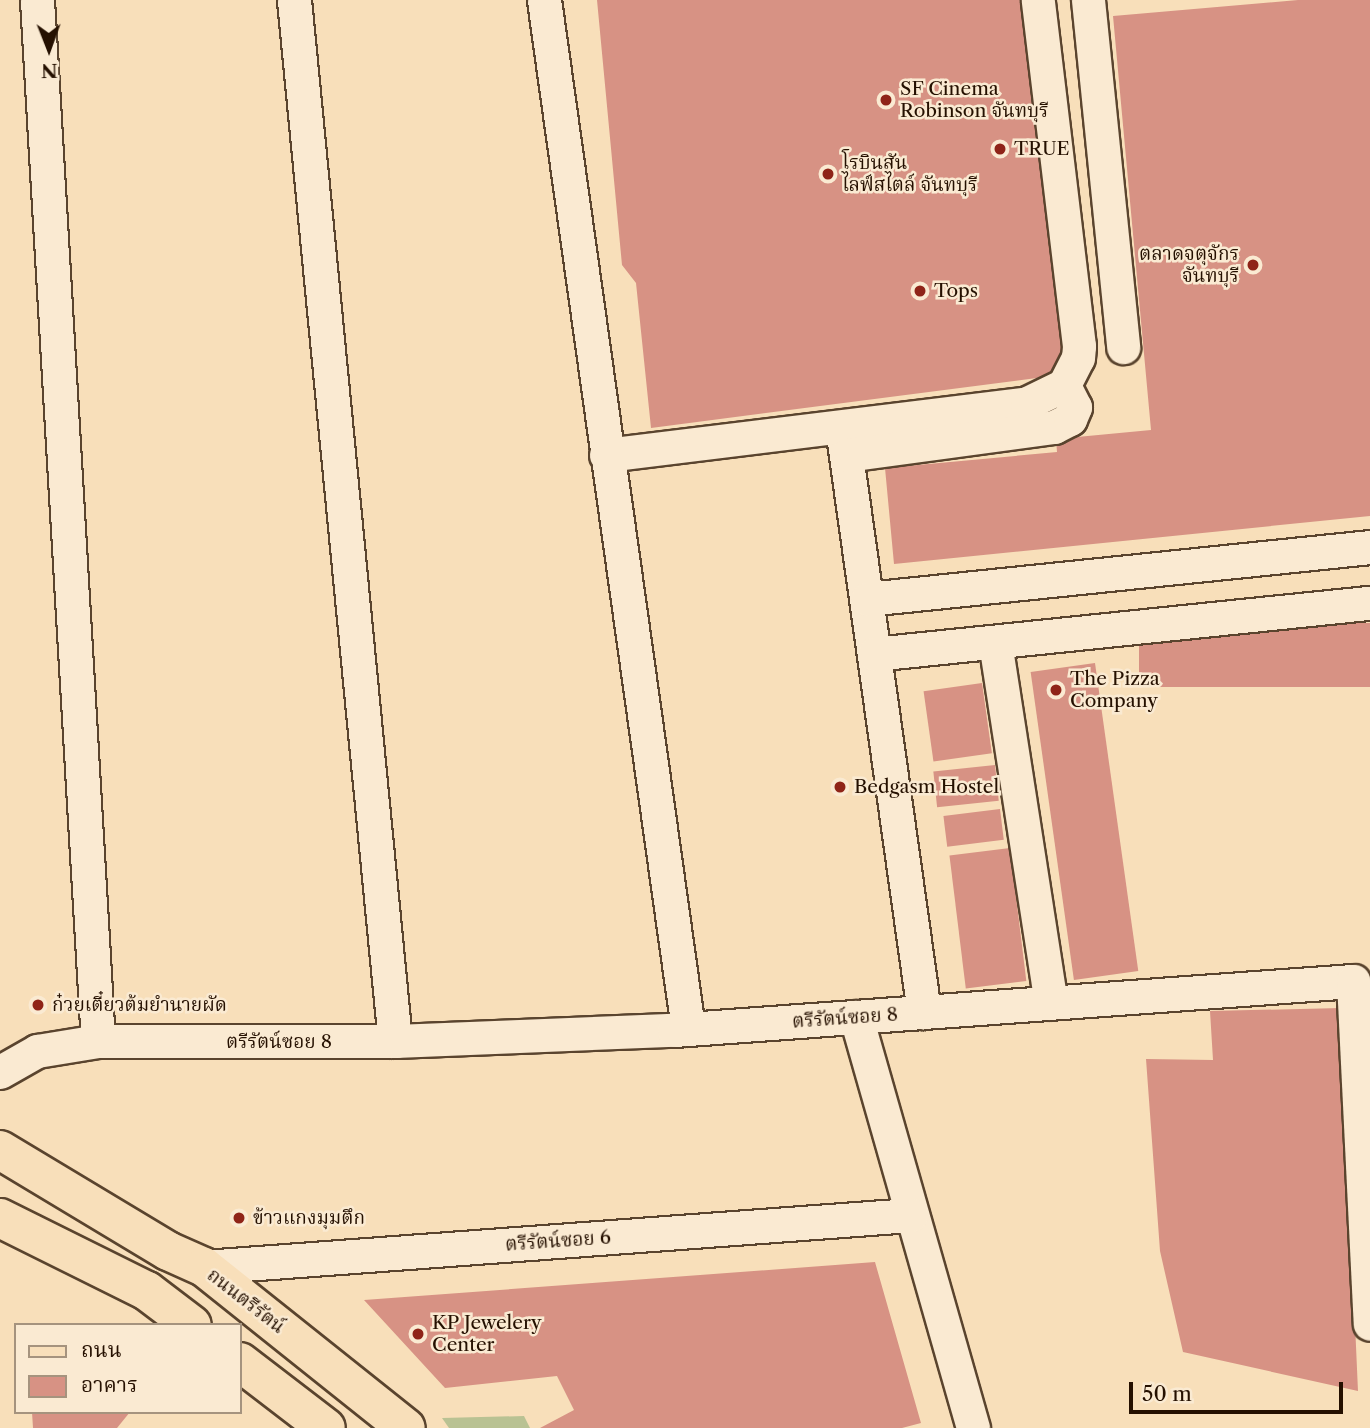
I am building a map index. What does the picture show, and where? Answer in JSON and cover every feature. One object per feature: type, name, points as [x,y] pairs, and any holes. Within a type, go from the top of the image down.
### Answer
[{"type":"main road","name":"ถนนตรีรัตน์","points":[[0,1150],[167,1251],[204,1267],[406,1428]]},
{"type":"main road","points":[[0,1218],[147,1291],[189,1323]]},
{"type":"main road","points":[[242,1364],[326,1428]]},
{"type":"street","points":[[37,0],[99,1041]]},
{"type":"street","points":[[294,0],[395,1041]]},
{"type":"street","points":[[544,0],[688,1029]]},
{"type":"street","points":[[606,455],[1054,427],[1070,419],[1075,407],[1064,385],[1079,358],[1079,346],[1040,16],[1079,0]]},
{"type":"street","points":[[1088,0],[1123,347]]},
{"type":"street","points":[[845,441],[924,1012]]},
{"type":"street","points":[[867,599],[1370,547]]},
{"type":"street","points":[[874,654],[1370,603]]},
{"type":"street","points":[[995,642],[1051,1003]]},
{"type":"street","name":"ตรีรัตน์ซอย 8","points":[[0,1072],[37,1051],[99,1041],[395,1041],[688,1029],[1362,981],[1370,1324]]},
{"type":"street","points":[[856,1017],[973,1428]]},
{"type":"street","name":"ตรีรัตน์ซอย 6","points":[[204,1267],[911,1215]]},
{"type":"green space","points":[[524,1416],[530,1428],[449,1428],[442,1418]]},
{"type":"building","name":"โรบินสัน ไลฟ์สไตล์ จันทบุรี","points":[[597,0],[1021,0],[1067,351],[1052,376],[651,428],[636,283],[622,265]]},
{"type":"building","name":"ตลาดจตุจักร จันทบุรี","points":[[1298,0],[1370,0],[1370,516],[894,564],[885,468],[1057,452],[1056,439],[1151,430],[1113,16]]},
{"type":"building","points":[[1139,623],[1370,623],[1370,687],[1139,687]]},
{"type":"building","points":[[1095,663],[1138,971],[1074,980],[1031,672]]},
{"type":"building","points":[[982,683],[992,753],[933,762],[924,691]]},
{"type":"building","points":[[995,765],[999,801],[937,807],[933,771]]},
{"type":"building","points":[[1000,809],[1004,840],[947,847],[943,816]]},
{"type":"building","points":[[1010,848],[1026,981],[966,988],[949,855]]},
{"type":"building","points":[[1341,1008],[1358,1391],[1183,1352],[1160,1251],[1146,1059],[1213,1060],[1210,1011]]},
{"type":"building","points":[[875,1262],[921,1423],[902,1428],[540,1428],[574,1410],[557,1376],[445,1388],[364,1300]]},
{"type":"building","points":[[32,1414],[128,1414],[117,1428],[33,1428]]},
{"type":"place","name":"SF Cinema Robinson จันทบุรี","points":[[886,100]]},
{"type":"place","name":"TRUE","points":[[1000,149]]},
{"type":"place","name":"โรบินสัน ไลฟ์สไตล์ จันทบุรี","points":[[828,174]]},
{"type":"place","name":"ตลาดจตุจักร จันทบุรี","points":[[1253,265]]},
{"type":"place","name":"Tops","points":[[920,291]]},
{"type":"place","name":"The Pizza Company","points":[[1056,690]]},
{"type":"place","name":"Bedgasm Hostel","points":[[840,787]]},
{"type":"place","name":"ก๋วยเตี๋ยวต้มยำนายผัด","points":[[38,1005]]},
{"type":"place","name":"ข้าวแกงมุมตึก","points":[[239,1218]]},
{"type":"place","name":"KP Jewelery Center","points":[[418,1334]]}]
